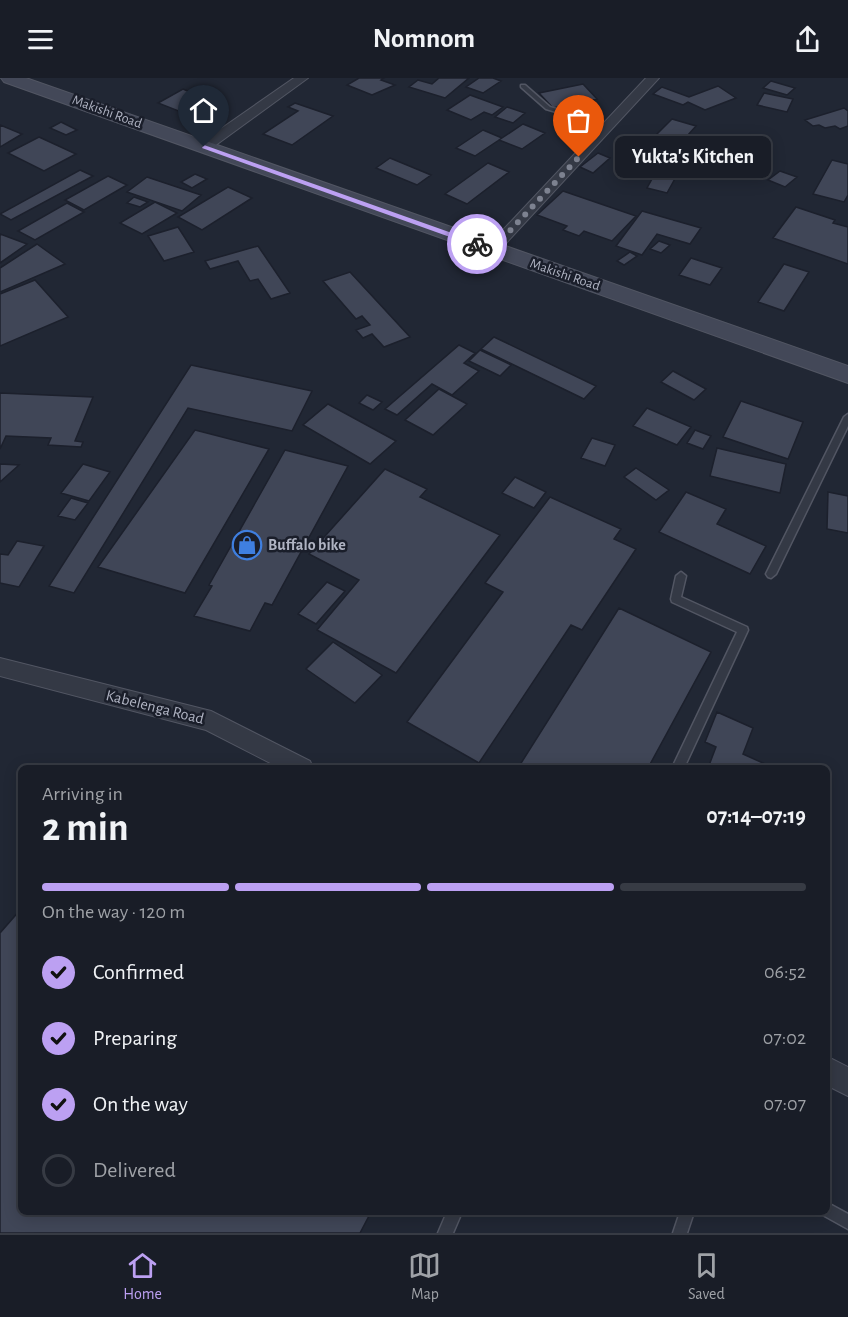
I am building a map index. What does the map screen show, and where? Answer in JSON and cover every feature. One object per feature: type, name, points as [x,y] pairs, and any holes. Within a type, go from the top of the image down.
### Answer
[{"type":"main road","name":"Makishi Road","points":[[10,78],[848,375]]},
{"type":"street","points":[[204,147],[302,78]]},
{"type":"street","points":[[492,250],[653,78]]},
{"type":"street","name":"Kabelenga Road","points":[[0,667],[211,721],[296,765]]},
{"type":"street","points":[[830,1072],[848,1082]]},
{"type":"lane","points":[[523,86],[548,108],[608,126]]},
{"type":"lane","points":[[771,574],[848,417]]},
{"type":"lane","points":[[679,765],[743,630],[676,599],[681,576]]},
{"type":"lane","points":[[830,1211],[848,1222]]},
{"type":"lane","points":[[445,1233],[454,1215]]},
{"type":"lane","points":[[680,1233],[686,1215]]},
{"type":"building","points":[[359,78],[384,78],[381,80],[395,85],[372,95],[347,85]]},
{"type":"building","points":[[439,78],[469,78],[445,98],[409,87],[418,80],[432,84]]},
{"type":"building","points":[[479,78],[493,78],[501,81],[483,93],[466,87]]},
{"type":"building","points":[[771,81],[795,88],[787,95],[763,88]]},
{"type":"building","points":[[583,84],[597,99],[553,108],[539,93]]},
{"type":"building","points":[[718,86],[736,98],[705,110],[688,102],[683,105],[653,94],[662,87],[689,97]]},
{"type":"building","points":[[183,89],[206,99],[181,112],[158,103]]},
{"type":"building","points":[[764,93],[793,99],[787,112],[757,105]]},
{"type":"building","points":[[470,95],[503,107],[492,115],[484,112],[471,120],[447,110]]},
{"type":"building","points":[[295,103],[333,116],[292,145],[263,134],[298,111],[288,107]]},
{"type":"building","points":[[507,107],[525,113],[513,123],[495,117]]},
{"type":"building","points":[[844,108],[848,111],[848,126],[840,129],[835,126],[825,128],[819,125],[813,126],[805,120]]},
{"type":"building","points":[[672,119],[696,126],[679,145],[654,137]]},
{"type":"building","points":[[61,122],[77,130],[66,135],[50,128]]},
{"type":"building","points":[[523,124],[545,133],[522,149],[499,140]]},
{"type":"building","points":[[0,125],[22,134],[0,147]]},
{"type":"building","points":[[483,130],[502,138],[475,156],[456,148]]},
{"type":"building","points":[[39,137],[76,154],[44,171],[8,153]]},
{"type":"building","points":[[598,153],[610,158],[593,173],[580,167]]},
{"type":"building","points":[[390,158],[431,175],[417,185],[376,168]]},
{"type":"building","points":[[832,160],[848,164],[848,195],[844,202],[813,194]]},
{"type":"building","points":[[488,163],[509,172],[467,204],[445,194]]},
{"type":"building","points":[[80,170],[93,176],[11,220],[0,214]]},
{"type":"building","points":[[657,170],[677,175],[667,193],[647,188]]},
{"type":"building","points":[[780,171],[797,177],[785,187],[768,180]]},
{"type":"building","points":[[195,174],[207,179],[192,188],[181,182]]},
{"type":"building","points":[[108,176],[127,185],[84,210],[65,200]]},
{"type":"building","points":[[147,177],[201,195],[182,211],[127,192]]},
{"type":"building","points":[[228,187],[252,198],[202,230],[178,217]]},
{"type":"building","points":[[563,191],[636,216],[612,241],[584,231],[579,236],[563,230],[567,226],[537,215]]},
{"type":"building","points":[[134,197],[148,202],[140,207],[127,203]]},
{"type":"building","points":[[155,202],[177,213],[142,234],[120,223]]},
{"type":"building","points":[[67,203],[84,212],[35,240],[18,231]]},
{"type":"building","points":[[796,207],[835,220],[833,223],[848,227],[848,264],[773,238]]},
{"type":"building","points":[[642,211],[701,228],[690,244],[657,234],[642,255],[616,246]]},
{"type":"building","points":[[178,227],[194,252],[164,261],[148,236]]},
{"type":"building","points":[[0,234],[27,244],[0,263]]},
{"type":"building","points":[[659,241],[670,245],[661,253],[650,249]]},
{"type":"building","points":[[37,244],[65,264],[0,292],[0,268]]},
{"type":"building","points":[[258,246],[290,293],[271,299],[258,279],[250,281],[238,261],[210,269],[205,261]]},
{"type":"building","points":[[630,252],[637,256],[624,265],[617,261]]},
{"type":"building","points":[[691,258],[722,268],[710,285],[679,275]]},
{"type":"building","points":[[784,264],[809,272],[784,311],[758,302]]},
{"type":"building","points":[[350,272],[410,337],[384,347],[372,334],[363,338],[356,330],[370,325],[362,316],[356,319],[323,281]]},
{"type":"building","points":[[35,280],[68,317],[0,346],[0,294]]},
{"type":"building","points":[[494,337],[596,386],[584,399],[481,349]]},
{"type":"building","points":[[459,345],[475,353],[464,363],[479,371],[452,395],[432,384],[397,415],[385,409]]},
{"type":"building","points":[[480,350],[511,365],[500,376],[469,361]]},
{"type":"building","points":[[191,365],[312,391],[292,431],[188,408],[74,593],[49,586]]},
{"type":"building","points":[[673,371],[706,389],[694,400],[661,382]]},
{"type":"building","points":[[439,389],[467,404],[433,435],[405,420]]},
{"type":"building","points":[[0,393],[93,397],[75,441],[83,442],[81,447],[48,445],[51,438],[6,436],[0,449]]},
{"type":"building","points":[[367,395],[382,402],[373,410],[359,403]]},
{"type":"building","points":[[741,401],[803,422],[788,459],[723,437]]},
{"type":"building","points":[[328,404],[396,441],[370,464],[303,425]]},
{"type":"building","points":[[647,408],[691,427],[677,445],[633,426]]},
{"type":"building","points":[[195,430],[269,449],[185,593],[98,567]]},
{"type":"building","points":[[695,430],[711,436],[703,449],[687,443]]},
{"type":"building","points":[[592,438],[615,445],[605,466],[581,458]]},
{"type":"building","points":[[717,448],[786,464],[780,493],[710,476]]},
{"type":"building","points":[[285,450],[348,466],[272,605],[265,603],[250,631],[194,616],[212,586],[209,585]]},
{"type":"building","points":[[0,464],[19,465],[0,482]]},
{"type":"building","points":[[83,464],[110,472],[89,501],[61,493]]},
{"type":"building","points":[[636,468],[669,490],[656,500],[624,477]]},
{"type":"building","points":[[385,469],[427,489],[420,497],[500,535],[396,673],[317,630],[359,580],[309,554]]},
{"type":"building","points":[[515,477],[546,492],[534,508],[502,493]]},
{"type":"building","points":[[686,492],[726,509],[717,524],[766,546],[750,574],[659,532]]},
{"type":"building","points":[[828,492],[848,496],[848,533],[827,529]]},
{"type":"building","points":[[550,497],[621,529],[614,539],[636,549],[582,630],[571,625],[479,763],[407,722],[503,592],[485,583]]},
{"type":"building","points":[[71,498],[88,503],[75,520],[58,516]]},
{"type":"building","points":[[17,541],[44,546],[19,587],[0,583],[0,554],[8,555]]},
{"type":"building","points":[[327,582],[345,591],[316,624],[298,614]]},
{"type":"building","points":[[619,608],[711,652],[650,765],[520,765]]},
{"type":"building","points":[[333,642],[382,675],[355,703],[306,669]]},
{"type":"building","points":[[717,712],[753,728],[743,754],[767,765],[709,765],[716,747],[705,742]]},
{"type":"building","points":[[18,912],[18,1215],[369,1215],[360,1233],[0,1233],[0,933]]},
{"type":"way so far","points":[[477,244],[492,250],[579,157]]},
{"type":"place","name":"Yukta's Kitchen","points":[[579,157]]},
{"type":"place","name":"Buffalo bike","points":[[247,545]]},
{"type":"route","points":[[204,147],[477,244]]}]
